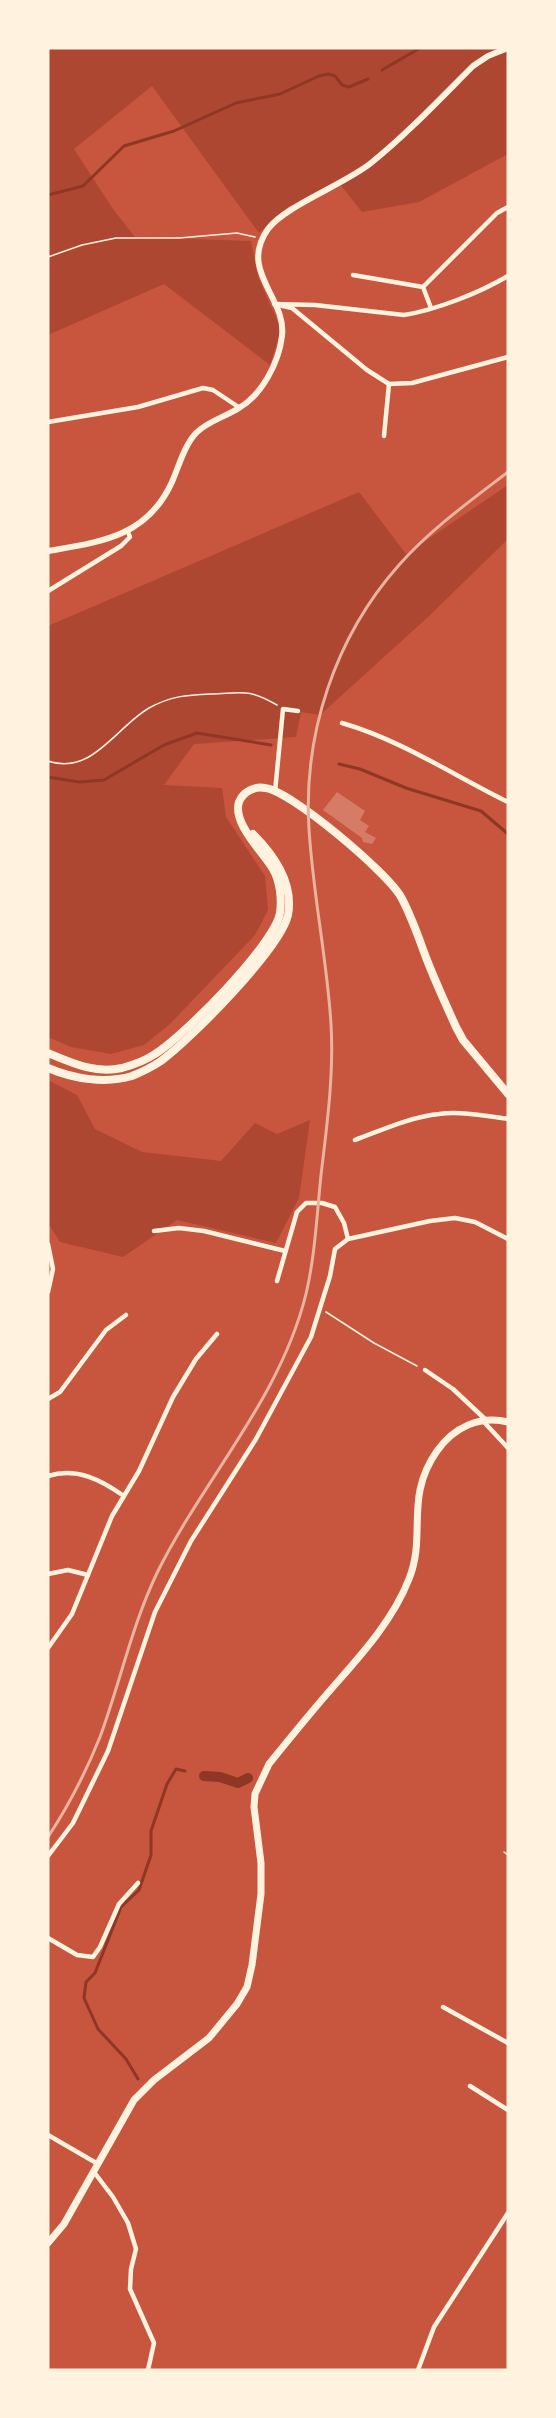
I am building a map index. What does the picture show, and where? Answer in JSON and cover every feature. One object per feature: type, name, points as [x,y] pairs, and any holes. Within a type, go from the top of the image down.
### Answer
[{"type":"main road","points":[[48,1053],[78,1066],[101,1071],[122,1068],[147,1059],[175,1040],[258,953],[278,924],[280,897],[274,870],[241,822],[238,813],[239,803],[249,790],[266,788],[294,802],[381,871],[401,896],[437,985],[460,1033],[508,1094]]},
{"type":"main road","points":[[50,1069],[101,1080],[133,1076],[148,1069],[180,1045],[267,955],[283,928],[288,915],[289,898],[280,868],[267,848],[253,834],[242,813],[247,798],[252,793],[275,793]]},
{"type":"main road","points":[[48,2243],[64,2224],[139,2093],[162,2073],[202,2045],[243,1995],[252,1965],[261,1894],[261,1863],[254,1807],[259,1781],[268,1764],[363,1652],[388,1618],[406,1587],[416,1550],[418,1492],[436,1451],[447,1439],[468,1424],[483,1420],[508,1422]]},
{"type":"street","points":[[48,551],[100,543],[128,532],[142,522],[165,496],[195,434],[213,421],[240,408],[250,400],[265,380],[280,347],[283,324],[263,279],[259,263],[259,249],[262,238],[277,220],[371,164],[473,66],[488,56],[508,48]]},
{"type":"street","points":[[423,287],[497,213],[508,207]]},
{"type":"street","points":[[353,275],[423,287]]},
{"type":"street","points":[[274,304],[315,305],[395,315],[414,314],[470,294],[508,276]]},
{"type":"street","points":[[423,287],[431,308]]},
{"type":"street","points":[[274,304],[292,308],[367,370],[389,384],[412,383],[508,357]]},
{"type":"street","points":[[384,436],[389,384]]},
{"type":"street","points":[[48,422],[138,407],[203,388],[213,390],[240,408]]},
{"type":"street","points":[[48,591],[121,546],[130,537],[128,532]]},
{"type":"street","points":[[275,793],[283,709],[298,711]]},
{"type":"street","points":[[342,723],[388,741],[508,802]]},
{"type":"street","points":[[355,1140],[394,1125],[439,1113],[508,1119]]},
{"type":"street","points":[[277,1281],[297,1212],[306,1203],[335,1207],[344,1223],[348,1239]]},
{"type":"street","points":[[48,1856],[73,1823],[108,1751],[155,1612],[191,1541],[256,1439],[306,1347],[320,1308],[335,1249],[348,1239],[430,1221],[455,1218],[475,1222],[508,1239]]},
{"type":"street","points":[[154,1231],[180,1228],[204,1231],[285,1251]]},
{"type":"street","points":[[48,1244],[53,1269],[48,1292]]},
{"type":"street","points":[[48,1399],[60,1392],[106,1330],[126,1316]]},
{"type":"street","points":[[48,1648],[68,1622],[112,1516],[139,1471],[181,1383],[196,1359],[217,1334]]},
{"type":"street","points":[[425,1370],[453,1389],[508,1448]]},
{"type":"street","points":[[48,1476],[69,1472],[82,1474],[99,1480],[124,1496]]},
{"type":"street","points":[[48,1574],[68,1570],[88,1575]]},
{"type":"street","points":[[48,1938],[77,1955],[93,1958],[119,1904],[138,1883]]},
{"type":"street","points":[[443,2007],[508,2043]]},
{"type":"street","points":[[470,2086],[508,2110]]},
{"type":"street","points":[[48,2135],[98,2164]]},
{"type":"street","points":[[93,2171],[113,2197],[128,2223],[136,2249],[131,2269],[130,2289],[154,2343],[148,2370]]},
{"type":"street","points":[[418,2370],[434,2327],[508,2213]]},
{"type":"path","points":[[48,257],[82,245],[117,238],[179,238],[237,233],[262,238]]},
{"type":"path","points":[[48,761],[66,765],[81,760],[102,748],[136,717],[164,701],[182,695],[244,691],[255,693],[283,709]]},
{"type":"path","points":[[320,1308],[374,1343],[425,1370]]},
{"type":"path","points":[[504,1852],[508,1855]]},
{"type":"shaded area","points":[[48,48],[508,48],[508,154],[419,202],[362,212],[339,183],[288,207],[259,233],[152,86],[74,149],[113,209],[135,237],[251,241],[258,277],[281,329],[270,365],[164,284],[48,335]]},
{"type":"shaded area","points":[[508,485],[508,539],[428,617],[320,715],[301,712],[296,737],[194,744],[164,785],[222,788],[226,817],[265,876],[268,910],[255,935],[170,1024],[144,1045],[111,1054],[71,1047],[48,1037],[48,626],[359,492],[406,554]]},
{"type":"shaded area","points":[[48,1080],[77,1095],[95,1129],[142,1152],[221,1161],[255,1123],[277,1134],[310,1120],[299,1198],[276,1243],[177,1220],[123,1257],[60,1242],[48,1223]]},
{"type":"building","points":[[337,792],[365,811],[360,820],[369,826],[365,832],[376,838],[372,844],[363,842],[362,838],[323,810]]},
{"type":"waterway","points":[[382,70],[420,48]]},
{"type":"waterway","points":[[48,195],[83,186],[124,146],[174,131],[236,103],[280,94],[328,74],[335,76],[342,85],[349,87],[368,79]]},
{"type":"waterway","points":[[48,777],[79,782],[104,780],[164,745],[197,733],[271,745]]},
{"type":"waterway","points":[[339,764],[360,769],[406,788],[481,811],[508,834]]},
{"type":"waterway","points":[[138,2079],[126,2059],[98,2029],[84,1998],[86,1982],[95,1973],[121,1907],[139,1890],[151,1855],[151,1831],[167,1784],[176,1769],[185,1771]]},
{"type":"waterway","points":[[204,1776],[220,1777],[238,1783],[248,1778]]},
{"type":"railway","points":[[48,1837],[77,1788],[100,1737],[140,1613],[157,1573],[196,1504],[260,1403],[294,1332],[306,1294],[312,1265],[332,1062],[329,1000],[309,829],[312,758],[318,723],[328,688],[357,623],[399,565],[438,527],[508,472]]}]
